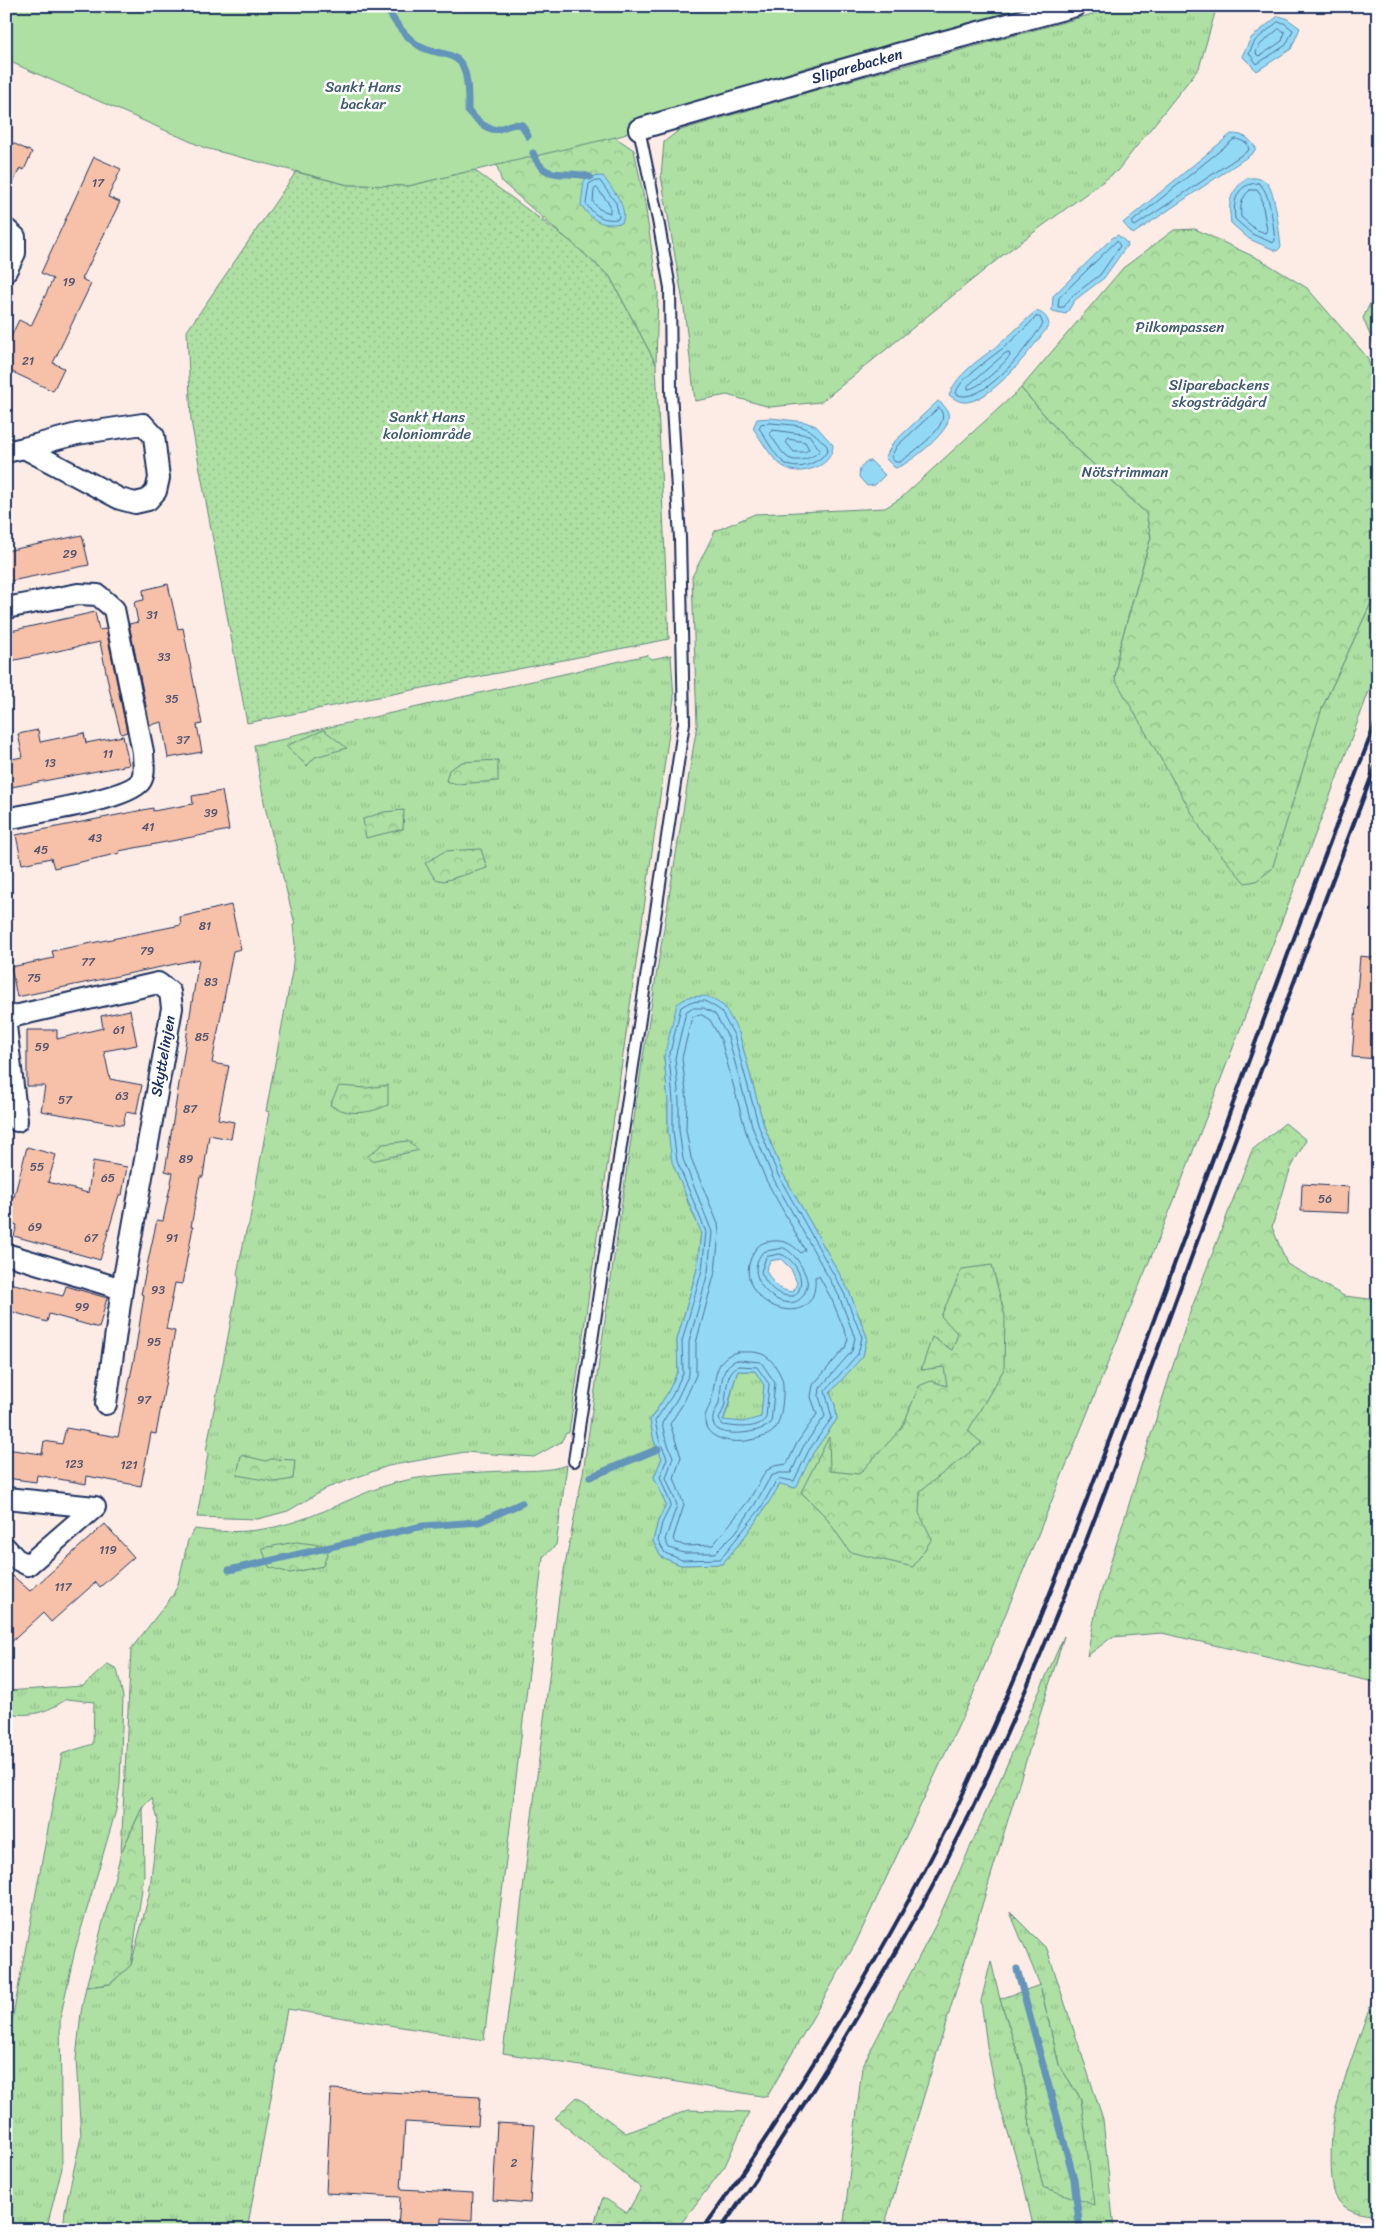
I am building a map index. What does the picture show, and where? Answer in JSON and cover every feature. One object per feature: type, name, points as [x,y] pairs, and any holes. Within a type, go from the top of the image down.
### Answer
[{"type":"street","name":"Sliparebacken","points":[[639,129],[897,54],[1075,6]]},
{"type":"street","points":[[6,229],[15,237],[14,253],[6,271]]},
{"type":"street","points":[[143,424],[154,436],[159,478],[156,491],[148,500],[135,503],[120,499],[15,450],[77,434],[143,424]]},
{"type":"street","points":[[6,608],[78,594],[98,595],[114,609],[143,752],[144,772],[139,783],[119,795],[6,819]]},
{"type":"street","name":"Skyttelinjen","points":[[6,1018],[158,983],[170,992],[172,1008],[122,1289],[106,1404]]},
{"type":"street","points":[[6,1026],[17,1121]]},
{"type":"street","points":[[6,1254],[122,1289]]},
{"type":"street","points":[[6,1498],[95,1507],[28,1565],[16,1559],[6,1548]]},
{"type":"lane","points":[[574,1461],[684,723],[680,538],[671,391],[670,288],[639,129]]},
{"type":"green space","name":"Sankt Hans backar","points":[[6,6],[1034,6],[808,67],[641,120],[624,135],[409,186],[348,185],[205,148],[6,60]]},
{"type":"green space","points":[[1122,6],[1217,6],[1199,68],[1117,171],[1003,255],[821,402],[770,407],[727,395],[695,401],[684,308],[661,176],[664,142],[678,131],[826,87]]},
{"type":"green space","points":[[579,113],[634,150],[645,203],[658,293],[656,364],[610,277],[502,182],[489,141]]},
{"type":"green space","name":"Sankt Hans koloniområde","points":[[474,170],[570,241],[610,277],[656,364],[669,639],[247,723],[191,421],[187,331],[296,172],[348,185],[409,186]]},
{"type":"green space","name":"Sliparebackens skogsträdgård","points":[[1195,229],[1261,260],[1307,288],[1367,357],[1378,389],[1378,588],[1322,708],[1272,869],[1256,881],[1245,883],[1204,834],[1115,679],[1119,649],[1151,537],[1146,513],[1062,435],[1021,388],[1123,268],[1174,230]]},
{"type":"green space","points":[[1378,287],[1378,355],[1363,318]]},
{"type":"green space","points":[[1021,388],[1062,435],[1146,513],[1151,537],[1119,649],[1115,679],[1322,708],[1378,588],[1378,667],[1175,1198],[971,1699],[855,1944],[767,2097],[503,2053],[559,1596],[583,1473],[642,1063],[697,725],[692,577],[715,531],[755,514],[885,508],[901,498]],"holes":[[[739,1033],[764,1126],[783,1174],[849,1291],[867,1337],[863,1356],[829,1393],[835,1405],[837,1419],[813,1453],[795,1488],[780,1483],[753,1525],[722,1564],[681,1565],[661,1557],[653,1541],[658,1521],[666,1505],[654,1477],[662,1458],[654,1441],[650,1420],[667,1394],[678,1371],[677,1340],[697,1269],[701,1231],[688,1203],[668,1131],[668,1102],[664,1057]]]},
{"type":"green space","points":[[647,655],[652,659],[671,655],[674,698],[569,1433],[566,1433],[561,1442],[534,1457],[465,1452],[388,1466],[327,1488],[288,1511],[258,1519],[197,1517],[208,1454],[206,1451],[239,1279],[237,1274],[249,1224],[269,1112],[266,1111],[292,972],[295,945],[293,925],[295,924],[265,807],[254,745]]},
{"type":"green space","points":[[324,730],[347,748],[315,757],[307,766],[286,746]]},
{"type":"green space","points":[[498,760],[498,781],[457,784],[446,781],[449,770],[462,762]]},
{"type":"green space","points":[[404,810],[403,829],[366,838],[363,819],[384,812]]},
{"type":"green space","points":[[481,849],[487,868],[444,881],[435,879],[425,863],[445,851]]},
{"type":"green space","points":[[388,1085],[388,1105],[381,1108],[366,1112],[351,1112],[337,1109],[330,1105],[339,1086],[367,1088]]},
{"type":"green space","points":[[1285,1123],[1306,1140],[1290,1170],[1272,1227],[1287,1264],[1344,1296],[1378,1300],[1378,1683],[1162,1633],[1112,1637],[1087,1656],[1097,1605],[1189,1315],[1252,1150]]},
{"type":"green space","points":[[408,1141],[419,1150],[372,1161],[368,1156],[383,1144]]},
{"type":"green space","points":[[992,1265],[1005,1316],[1004,1369],[968,1431],[982,1443],[920,1491],[919,1513],[932,1539],[913,1567],[850,1552],[825,1516],[801,1492],[829,1437],[830,1471],[859,1474],[902,1428],[919,1386],[931,1381],[947,1386],[944,1367],[921,1370],[932,1337],[952,1350],[958,1334],[941,1316],[962,1269]]},
{"type":"green space","points":[[738,1371],[755,1371],[764,1385],[761,1417],[742,1425],[723,1421]]},
{"type":"green space","points":[[241,1455],[266,1461],[271,1459],[295,1460],[293,1479],[275,1482],[237,1475]]},
{"type":"green space","points":[[567,1465],[556,1545],[543,1557],[484,2040],[287,2009],[247,2230],[63,2230],[65,2210],[81,2137],[76,2059],[81,2012],[86,1987],[110,1984],[131,1965],[149,1895],[158,1820],[152,1798],[143,1806],[121,1853],[131,1649],[173,1595],[178,1584],[188,1540],[195,1529],[247,1531],[272,1528],[311,1516],[367,1492],[412,1479],[495,1471],[545,1470]]},
{"type":"green space","points":[[296,1542],[330,1546],[323,1566],[290,1573],[269,1567],[262,1548]]},
{"type":"green space","points":[[1064,1636],[883,2230],[843,2230],[862,2067],[936,1924]]},
{"type":"green space","points":[[108,1664],[117,1669],[123,1697],[120,1784],[116,1810],[75,1950],[60,2019],[62,2168],[46,2230],[6,2230],[6,2053],[62,1754],[93,1744],[94,1702],[67,1699],[52,1708],[38,1713],[6,1713],[6,1691],[83,1686]]},
{"type":"green space","points":[[143,1806],[144,1875],[131,1965],[110,1984],[86,1987],[121,1853]]},
{"type":"green space","points":[[1010,1912],[1047,1949],[1103,2119],[1114,2230],[1034,2230],[1022,2177],[997,2097],[987,2046],[981,2001],[991,1961],[1000,1999],[1023,2069],[1031,2134],[1081,2099],[1059,2065],[1040,1985]]},
{"type":"green space","points":[[1378,1982],[1378,2215],[1355,2212],[1345,2207],[1337,2199],[1332,2182],[1331,2157],[1335,2112]]},
{"type":"green space","points":[[1040,1985],[1059,2065],[1081,2099],[1094,2205],[1043,2187],[1031,2134],[1023,2069],[1000,1999]]},
{"type":"green space","points":[[577,2097],[626,2133],[689,2110],[749,2112],[725,2166],[676,2230],[592,2230],[603,2197],[627,2213],[641,2188],[555,2118]]},
{"type":"water","points":[[1278,16],[1286,18],[1300,28],[1291,49],[1257,71],[1242,56],[1251,38]]},
{"type":"water","points":[[1231,134],[1248,139],[1256,148],[1253,153],[1133,234],[1123,223]]},
{"type":"water","points":[[603,176],[621,204],[624,217],[622,223],[608,224],[598,222],[581,205],[584,181],[590,177]]},
{"type":"water","points":[[1247,178],[1261,179],[1266,182],[1272,194],[1281,247],[1277,251],[1249,239],[1231,223],[1231,198],[1236,188]]},
{"type":"water","points":[[1118,235],[1128,244],[1104,278],[1075,300],[1066,314],[1052,311],[1053,296],[1112,238]]},
{"type":"water","points":[[1036,311],[1045,316],[1049,325],[1011,372],[986,394],[974,400],[961,402],[949,395],[959,378],[973,364],[1008,337]]},
{"type":"water","points":[[938,401],[948,411],[946,426],[926,448],[908,462],[895,468],[885,458],[893,443]]},
{"type":"water","points":[[771,418],[805,422],[816,426],[833,445],[829,457],[819,466],[806,470],[796,471],[779,463],[753,428],[757,419]]},
{"type":"water","points":[[871,461],[885,475],[875,485],[867,486],[859,477],[860,469],[865,462]]},
{"type":"water","points":[[707,996],[724,1006],[739,1033],[764,1126],[783,1174],[849,1291],[867,1337],[863,1356],[830,1393],[835,1405],[837,1419],[813,1453],[796,1488],[780,1484],[753,1526],[722,1564],[681,1565],[661,1557],[653,1541],[658,1521],[666,1505],[654,1477],[662,1458],[654,1441],[650,1420],[667,1394],[678,1371],[677,1340],[697,1269],[701,1232],[672,1162],[668,1131],[668,1102],[664,1057],[677,1004],[688,997]],"holes":[[[781,1259],[791,1269],[797,1283],[793,1292],[776,1286],[766,1270],[770,1261]],[[738,1371],[755,1371],[764,1385],[761,1417],[743,1422],[723,1420]]]},
{"type":"building","points":[[6,140],[32,152],[24,170],[20,168],[6,198]]},
{"type":"building","points":[[94,157],[121,169],[108,197],[120,202],[82,279],[91,284],[53,363],[64,368],[53,391],[6,369],[6,347],[19,320],[31,326],[53,279],[41,273]]},
{"type":"building","points":[[82,535],[89,565],[6,582],[6,551]]},
{"type":"building","points":[[168,584],[178,629],[183,628],[202,724],[197,725],[202,752],[168,758],[162,722],[150,725],[129,624],[138,622],[134,602],[144,600],[143,590]]},
{"type":"building","points":[[95,612],[99,630],[106,629],[127,732],[121,734],[100,642],[6,662],[6,632]]},
{"type":"building","points":[[38,730],[40,742],[84,733],[86,743],[123,736],[129,765],[6,788],[6,760],[23,757],[18,734]]},
{"type":"building","points":[[222,791],[229,830],[119,851],[120,853],[54,868],[51,858],[22,864],[16,835],[153,808],[153,811],[193,804],[192,796]]},
{"type":"building","points":[[231,905],[241,949],[233,951],[212,1063],[229,1066],[218,1119],[234,1122],[231,1139],[209,1135],[203,1177],[200,1177],[182,1284],[175,1283],[166,1329],[175,1331],[156,1434],[151,1433],[141,1486],[87,1476],[86,1484],[37,1475],[36,1482],[6,1478],[6,1449],[42,1454],[44,1441],[62,1444],[66,1428],[118,1437],[135,1354],[144,1295],[141,1294],[157,1220],[163,1221],[173,1173],[165,1171],[199,959],[17,997],[11,967],[54,958],[52,951],[181,925],[180,917]]},
{"type":"building","points":[[1360,956],[1378,958],[1378,1059],[1352,1057]]},
{"type":"building","points":[[130,1010],[137,1045],[104,1051],[110,1079],[142,1085],[136,1114],[126,1112],[123,1125],[41,1111],[45,1086],[27,1086],[27,1030],[57,1030],[57,1039],[103,1028],[101,1016]]},
{"type":"building","points":[[27,1147],[56,1155],[48,1182],[88,1193],[93,1161],[127,1167],[122,1195],[119,1195],[100,1260],[14,1236],[17,1225],[6,1222],[6,1195],[14,1197]]},
{"type":"building","points":[[1302,1184],[1349,1187],[1348,1213],[1301,1211]]},
{"type":"building","points":[[6,1282],[63,1296],[66,1286],[107,1298],[99,1328],[49,1314],[47,1322],[6,1310]]},
{"type":"building","points":[[105,1524],[134,1557],[100,1587],[96,1582],[51,1622],[43,1613],[6,1647],[6,1570],[30,1591]]},
{"type":"building","points":[[331,2089],[480,2097],[478,2126],[405,2122],[401,2189],[473,2193],[472,2220],[441,2218],[441,2230],[398,2230],[400,2197],[326,2193]]},
{"type":"building","points":[[497,2123],[535,2125],[530,2203],[493,2200]]},
{"type":"waterway","points":[[386,6],[392,18],[416,44],[456,58],[460,62],[465,72],[468,111],[478,121],[490,129],[522,125],[528,136]]},
{"type":"waterway","points":[[533,153],[543,169],[550,172],[590,177]]},
{"type":"waterway","points":[[590,1477],[658,1449]]},
{"type":"waterway","points":[[229,1570],[423,1526],[479,1522],[522,1503]]},
{"type":"waterway","points":[[1017,1969],[1074,2179],[1080,2230]]},
{"type":"railway","points":[[702,2230],[773,2126],[872,1966],[932,1856],[990,1735],[1019,1669],[1099,1468],[1300,922],[1378,717]]},
{"type":"railway","points":[[720,2230],[799,2112],[900,1945],[951,1852],[1006,1735],[1037,1664],[1094,1521],[1378,759]]},
{"type":"park label","name":"Pilkompassen","points":[[1180,327]]},
{"type":"park label","name":"Nötstrimman","points":[[1125,472]]}]
